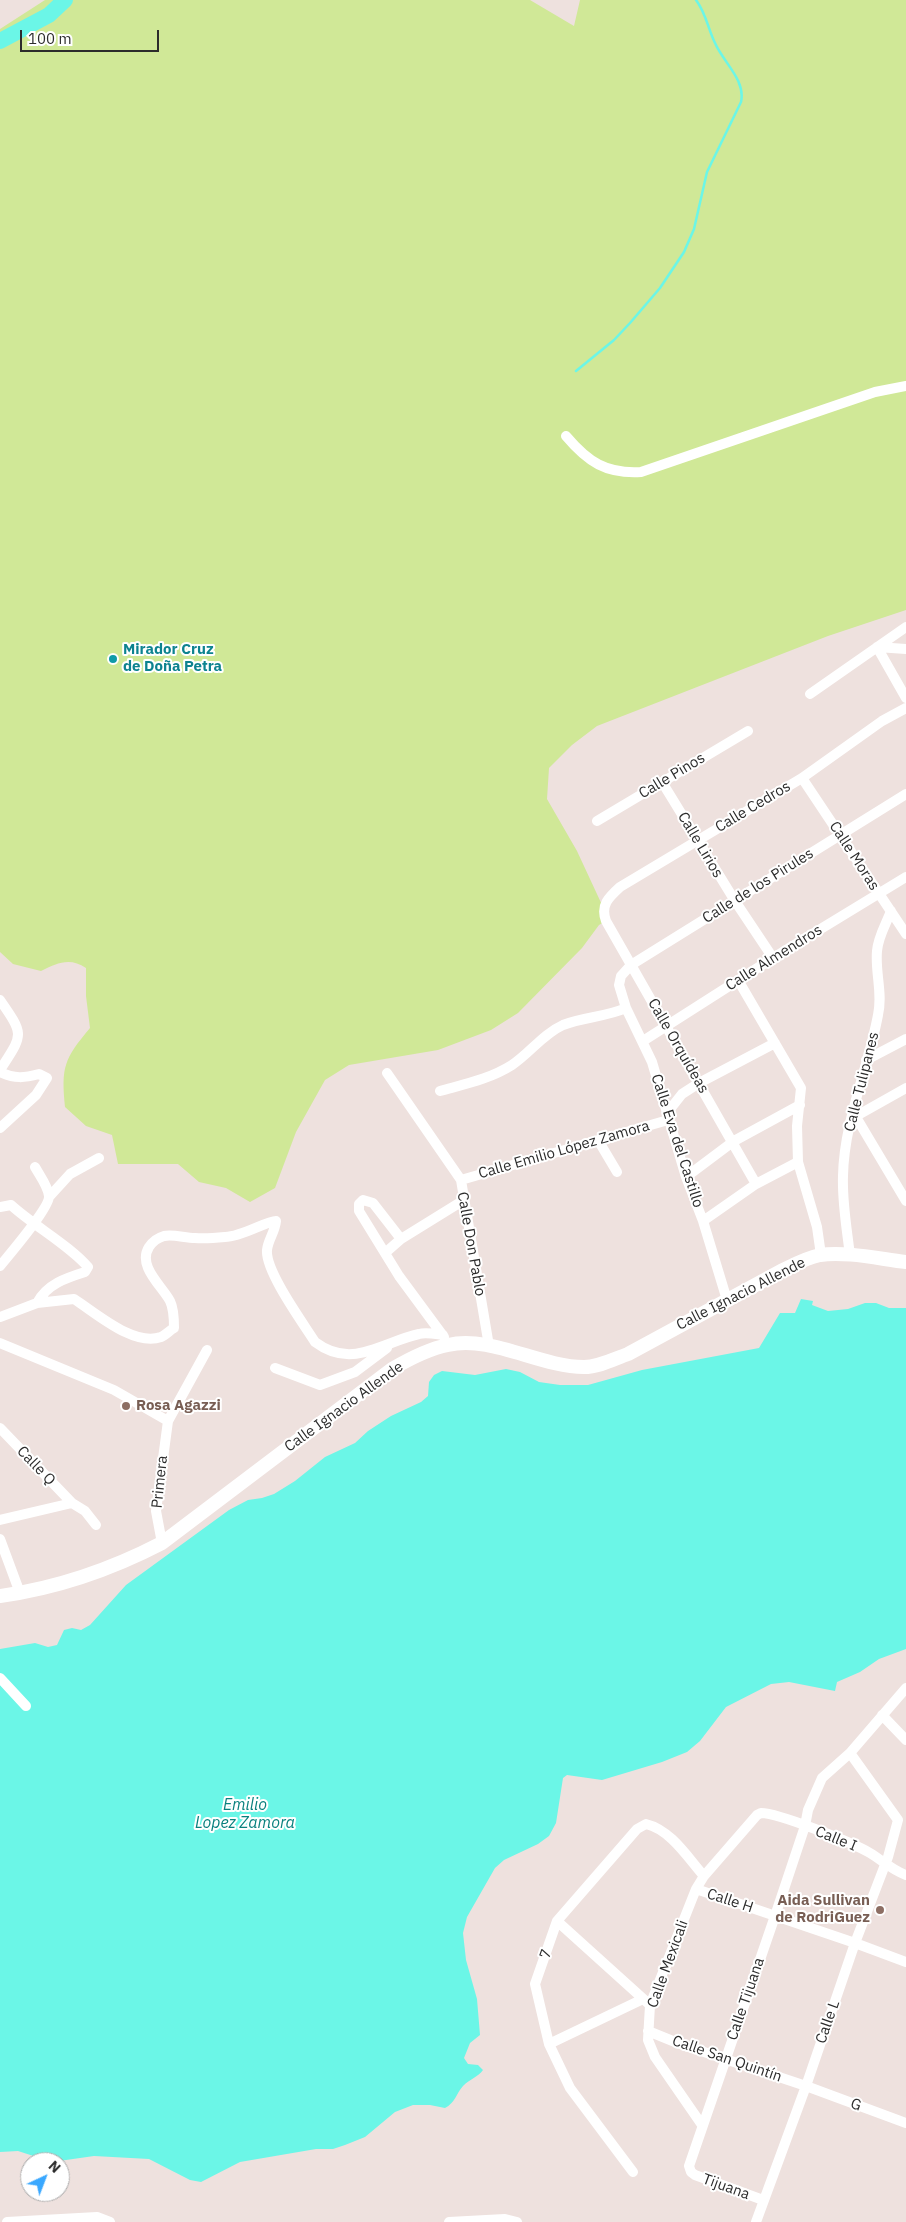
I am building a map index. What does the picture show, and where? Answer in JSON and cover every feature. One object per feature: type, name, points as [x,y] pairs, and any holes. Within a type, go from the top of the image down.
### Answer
[{"type":"street","points":[[566,436],[584,456],[606,469],[625,473],[641,472],[874,392],[906,386]]},
{"type":"street","points":[[810,694],[906,627]]},
{"type":"street","points":[[877,647],[906,649]]},
{"type":"street","points":[[877,647],[906,698]]},
{"type":"street","name":"Calle Cedros","points":[[603,907],[608,898],[620,887],[802,778],[882,721],[906,708]]},
{"type":"street","name":"Calle Pinos","points":[[597,821],[748,731]]},
{"type":"street","name":"Calle Moras","points":[[802,778],[906,934]]},
{"type":"street","name":"Calle Lirios","points":[[662,782],[697,841],[773,958]]},
{"type":"street","name":"Calle de los Pirules","points":[[619,985],[621,976],[631,965],[906,794]]},
{"type":"street","name":"Calle Almendros","points":[[643,1041],[773,958],[906,877]]},
{"type":"street","name":"Calle Orquídeas","points":[[603,907],[606,920],[734,1141],[756,1184]]},
{"type":"street","name":"Calle Tulipanes","points":[[850,1256],[843,1176],[866,1060],[878,1015],[881,993],[877,949],[880,936],[891,911]]},
{"type":"street","points":[[738,980],[801,1088],[797,1126],[798,1162],[817,1227],[821,1255]]},
{"type":"street","name":"Calle Eva del Castillo","points":[[619,985],[626,1008],[652,1062],[667,1117],[686,1177],[703,1221],[726,1300]]},
{"type":"street","points":[[0,1000],[16,1022],[20,1035],[0,1071],[12,1077],[22,1078],[39,1074],[47,1078],[36,1095],[0,1128]]},
{"type":"street","points":[[440,1091],[494,1075],[513,1064],[550,1032],[565,1024],[612,1014],[626,1008]]},
{"type":"street","points":[[866,1060],[906,1039]]},
{"type":"street","points":[[667,1117],[682,1094],[774,1043]]},
{"type":"street","name":"Calle Don Pablo","points":[[388,1073],[460,1180],[489,1346]]},
{"type":"street","points":[[906,1088],[854,1118],[906,1201]]},
{"type":"street","points":[[686,1177],[734,1141],[800,1104]]},
{"type":"street","name":"Calle Emilio López Zamora","points":[[460,1180],[598,1140],[667,1117]]},
{"type":"street","points":[[598,1140],[617,1172]]},
{"type":"street","points":[[0,1266],[33,1224],[49,1197],[70,1174],[99,1158]]},
{"type":"street","points":[[703,1221],[756,1184],[798,1162]]},
{"type":"street","points":[[35,1167],[49,1197]]},
{"type":"street","points":[[401,1239],[373,1203],[364,1200],[358,1204],[360,1211],[399,1276],[446,1340]]},
{"type":"street","points":[[385,1253],[401,1239],[464,1200]]},
{"type":"street","points":[[0,1206],[11,1205],[33,1224],[80,1258],[88,1267],[85,1272],[60,1280],[42,1295],[38,1303]]},
{"type":"street","points":[[0,1317],[38,1303],[74,1299],[121,1331],[145,1339],[161,1337],[174,1328],[174,1320],[170,1302],[151,1275],[148,1266],[147,1250],[154,1241],[165,1236],[195,1238],[230,1237],[276,1221],[267,1250],[270,1268],[315,1342],[340,1354],[356,1354],[422,1333],[446,1340]]},
{"type":"street","name":"Calle Ignacio Allende","points":[[0,1596],[20,1594],[59,1585],[96,1573],[129,1560],[162,1543],[392,1369],[446,1340],[489,1346],[561,1364],[585,1367],[602,1364],[628,1354],[798,1262],[821,1255],[906,1262]]},
{"type":"street","points":[[0,1343],[114,1390],[168,1421],[207,1350]]},
{"type":"street","points":[[275,1368],[320,1385],[355,1372],[392,1344]]},
{"type":"street","name":"Primera","points":[[162,1543],[156,1511],[168,1421]]},
{"type":"street","name":"Calle Q","points":[[0,1428],[72,1503],[85,1511],[96,1525]]},
{"type":"street","points":[[0,1520],[72,1503]]},
{"type":"street","points":[[0,1541],[20,1594]]},
{"type":"street","points":[[0,1678],[26,1706]]},
{"type":"street","name":"Calle Tijuana","points":[[691,2172],[689,2166],[702,2125],[775,1916],[805,1826],[808,1810],[822,1778],[850,1753],[906,1688]]},
{"type":"street","points":[[882,1715],[906,1740]]},
{"type":"street","points":[[850,1753],[902,1820]]},
{"type":"street","name":"Calle I","points":[[762,1813],[805,1826],[864,1850],[884,1864],[906,1875]]},
{"type":"street","name":"Calle Mexicali","points":[[702,2125],[650,2048],[646,2002],[696,1889],[704,1876],[757,1815],[762,1813]]},
{"type":"street","name":"Calle L","points":[[756,2222],[806,2086],[855,1943],[902,1820]]},
{"type":"street","name":"7","points":[[633,2172],[570,2088],[549,2044],[536,1984],[557,1921],[637,1829],[646,1824],[656,1826],[675,1843],[704,1876]]},
{"type":"street","name":"Calle H","points":[[696,1889],[906,1962]]},
{"type":"street","points":[[549,2044],[646,2002],[557,1921]]},
{"type":"street","name":"Calle San Quintín","points":[[648,2031],[806,2086]]},
{"type":"street","name":"G","points":[[806,2086],[906,2123]]},
{"type":"street","name":"Tijuana","points":[[691,2172],[763,2200]]},
{"type":"street","points":[[7,2222],[97,2217],[110,2222]]},
{"type":"street","points":[[449,2222],[505,2219],[517,2222]]},
{"type":"green space","points":[[45,0],[530,0],[574,26],[580,0],[906,0],[906,610],[828,636],[597,726],[572,745],[549,768],[547,799],[577,851],[603,907],[606,921],[599,925],[582,948],[518,1013],[491,1030],[438,1050],[349,1065],[325,1080],[296,1132],[275,1188],[250,1202],[226,1188],[199,1182],[178,1164],[118,1164],[112,1135],[86,1126],[65,1107],[64,1073],[66,1064],[90,1028],[86,996],[86,968],[74,963],[64,962],[41,971],[13,964],[0,952],[0,29]]},
{"type":"water","name":"Emilio Lopez Zamora","points":[[801,1299],[813,1301],[812,1305],[828,1311],[848,1309],[865,1303],[876,1303],[889,1308],[906,1308],[906,1649],[879,1659],[860,1672],[837,1682],[835,1691],[789,1682],[771,1684],[726,1707],[700,1741],[687,1752],[662,1762],[602,1780],[567,1775],[563,1778],[556,1823],[549,1836],[538,1844],[504,1860],[495,1868],[467,1917],[463,1933],[466,1960],[477,1999],[480,2035],[470,2043],[464,2058],[468,2064],[478,2065],[483,2070],[463,2086],[453,2101],[445,2108],[430,2105],[413,2105],[395,2112],[365,2137],[345,2145],[333,2149],[316,2149],[240,2162],[201,2182],[190,2180],[149,2159],[94,2156],[70,2159],[70,2152],[0,2152],[0,1649],[35,1643],[48,1647],[57,1645],[64,1630],[72,1628],[81,1630],[90,1625],[126,1585],[229,1510],[248,1500],[274,1494],[295,1481],[325,1457],[355,1443],[368,1431],[391,1416],[421,1402],[428,1396],[429,1382],[434,1375],[442,1371],[475,1375],[506,1369],[520,1372],[539,1382],[560,1385],[588,1385],[642,1370],[759,1348],[780,1313],[795,1313]]},
{"type":"waterway","points":[[0,41],[49,15],[65,0]]},
{"type":"waterway","points":[[576,371],[614,340],[630,323],[660,288],[684,252],[694,229],[707,172],[741,102],[742,94],[737,79],[719,50],[696,0]]},
{"type":"place","name":"Mirador Cruz de Doña Petra","points":[[113,659]]},
{"type":"place","name":"Rosa Agazzi","points":[[126,1406]]},
{"type":"place","name":"Aida Sullivan de RodriGuez","points":[[880,1910]]}]
